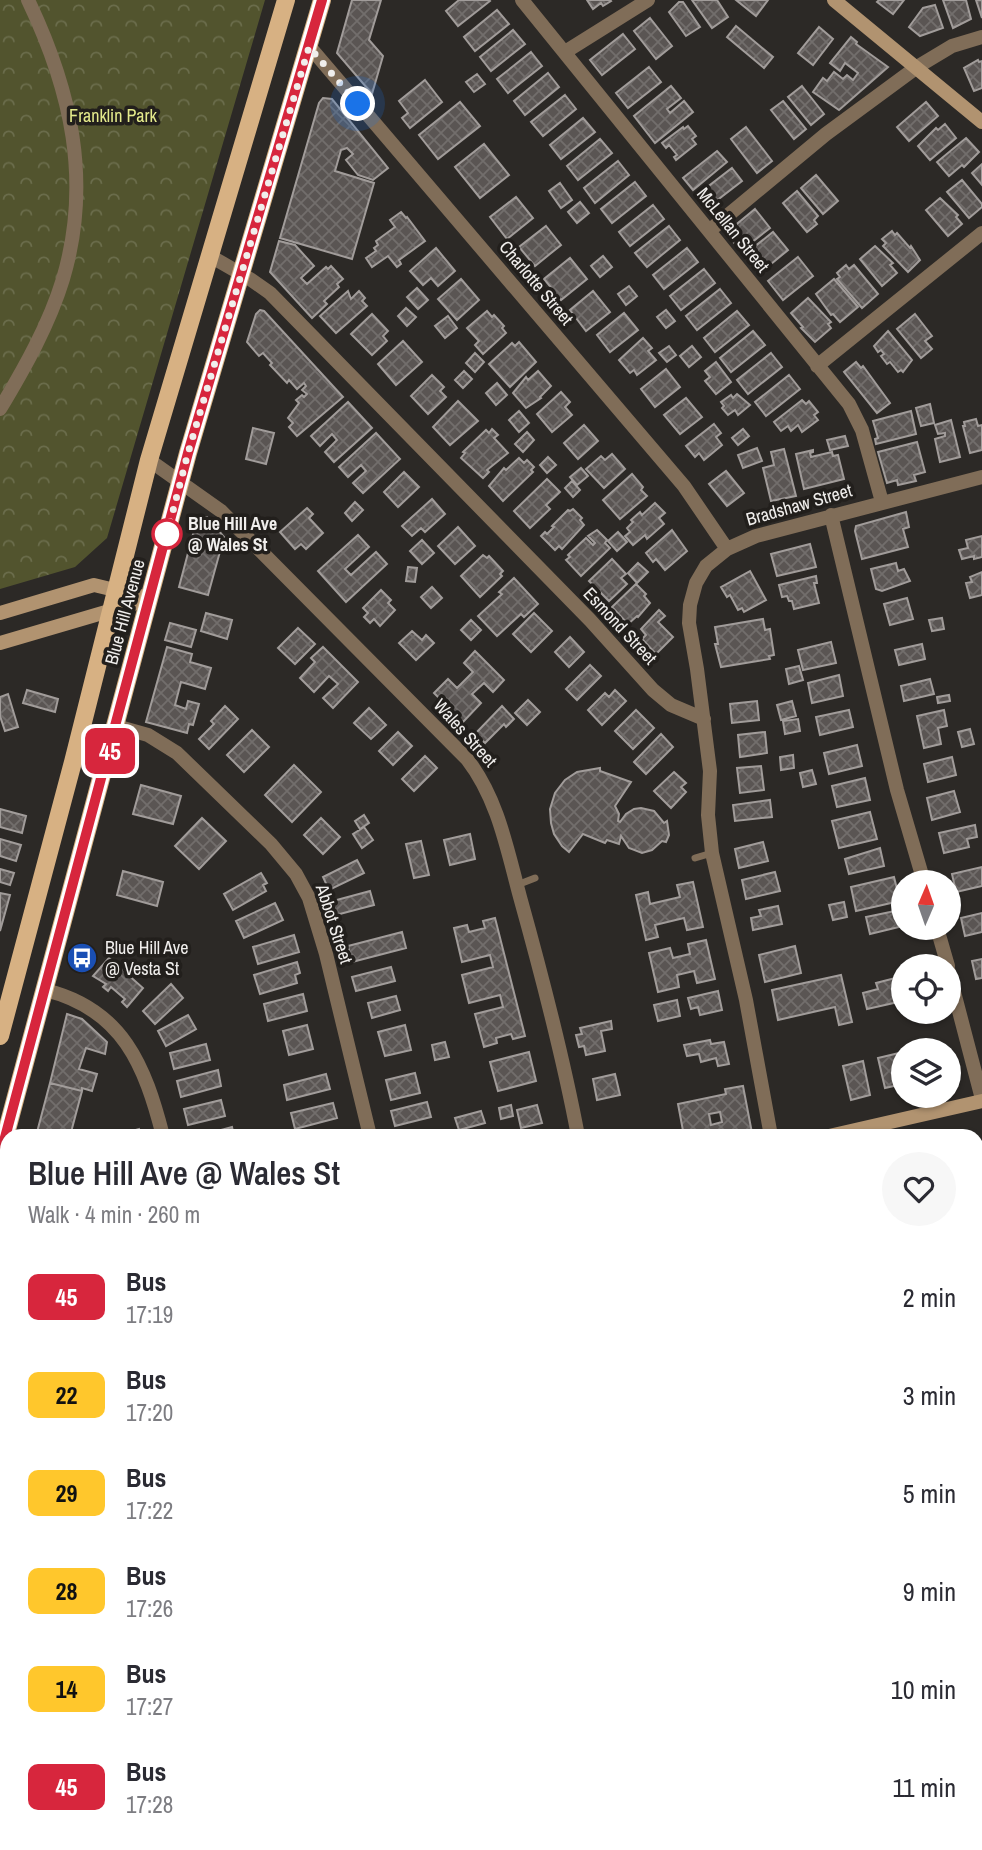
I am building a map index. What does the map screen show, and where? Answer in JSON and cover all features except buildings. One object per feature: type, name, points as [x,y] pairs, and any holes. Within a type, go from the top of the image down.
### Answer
[{"type":"main road","name":"Blue Hill Avenue","points":[[0,1036],[149,460],[286,0]]},
{"type":"main road","name":"Blue Hill Avenue","points":[[7,1129],[181,482],[322,0]]},
{"type":"main road","points":[[834,0],[982,122]]},
{"type":"main road","points":[[0,613],[94,585],[150,598]]},
{"type":"main road","points":[[0,643],[150,598]]},
{"type":"main road","points":[[859,1129],[982,1100]]},
{"type":"street","points":[[0,409],[33,349],[62,282],[75,215],[76,166],[69,113],[57,69],[28,0]]},
{"type":"street","name":"McLellan Street","points":[[522,0],[849,404],[857,417],[881,502]]},
{"type":"street","points":[[565,52],[648,0]]},
{"type":"street","points":[[709,232],[826,134],[917,67],[952,46],[982,37]]},
{"type":"street","name":"Charlotte Street","points":[[309,47],[684,486],[727,549]]},
{"type":"street","points":[[817,366],[982,233]]},
{"type":"street","name":"Esmond Street","points":[[210,256],[270,293],[580,610],[653,690],[671,705],[704,719]]},
{"type":"street","name":"Wales Street","points":[[149,460],[221,511],[467,759],[482,778],[494,803],[517,885],[577,1129]]},
{"type":"street","name":"Bradshaw Street","points":[[704,719],[689,623],[690,605],[696,583],[706,566],[727,549],[756,536],[982,477]]},
{"type":"street","points":[[831,515],[897,790],[920,870]]},
{"type":"street","points":[[704,719],[710,771],[708,815],[712,853],[746,1000],[770,1129]]},
{"type":"street","name":"Abbot Street","points":[[116,726],[148,736],[177,753],[271,844],[296,874],[309,898],[326,954],[368,1129]]},
{"type":"street","points":[[45,990],[70,998],[93,1010],[124,1042],[148,1081],[161,1129]]},
{"type":"street","points":[[961,1018],[982,1100]]},
{"type":"lane","points":[[695,858],[712,853]]},
{"type":"lane","points":[[517,885],[535,878]]},
{"type":"green space","name":"Franklin Park","points":[[0,0],[265,0],[107,538],[75,567],[0,589]]},
{"type":"bus line","name":"45","points":[[7,1129],[188,453],[322,0]]},
{"type":"place","name":"Blue Hill Ave @ Wales St","points":[[167,534]]},
{"type":"place","name":"Blue Hill Ave @ Vesta St","points":[[82,958]]},
{"type":"route","points":[[167,534],[188,453],[309,47],[358,104]]}]
